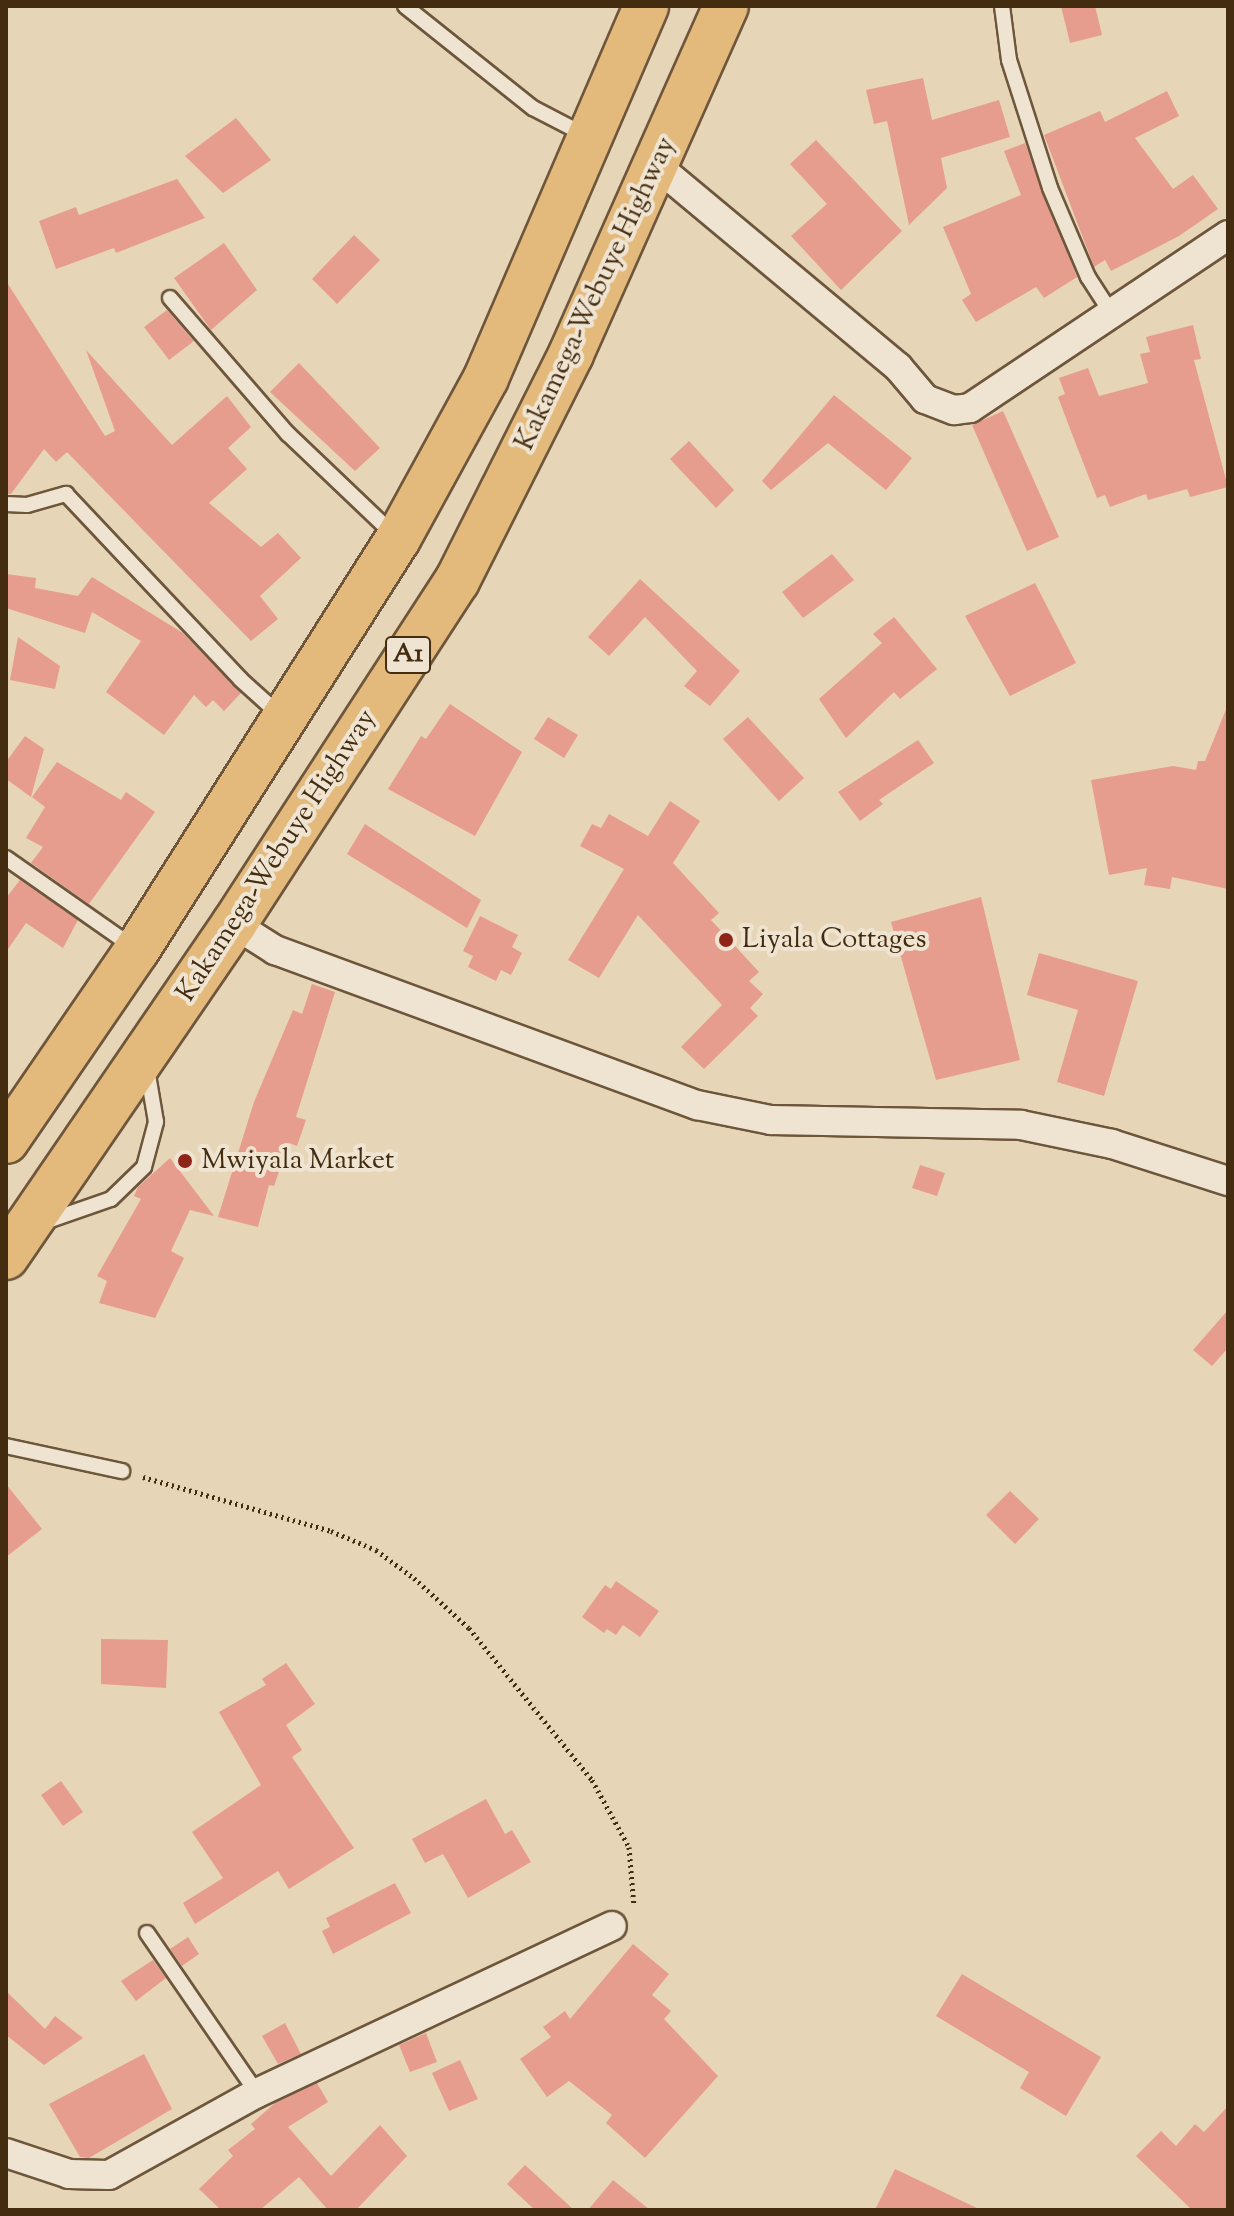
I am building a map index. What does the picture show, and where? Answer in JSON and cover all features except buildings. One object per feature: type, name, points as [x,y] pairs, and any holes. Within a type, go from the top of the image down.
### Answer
[{"type":"highway","name":"A1","points":[[6,1141],[137,950],[286,720],[398,539],[486,378],[593,139],[646,6]]},
{"type":"highway","name":"Kakamega-Webuye Highway","points":[[18,1242],[234,924],[457,581],[658,167],[726,6]]},
{"type":"street","points":[[658,167],[898,367],[938,408],[970,408],[1110,311],[1228,235]]},
{"type":"street","points":[[234,924],[275,950],[697,1105],[771,1120],[1021,1125],[1112,1144],[1228,1181]]},
{"type":"street","points":[[6,2153],[69,2174],[109,2175],[257,2093],[612,1926]]},
{"type":"lane","points":[[405,6],[533,108],[593,139]]},
{"type":"lane","points":[[1002,6],[1009,60],[1050,188],[1088,277],[1110,311]]},
{"type":"lane","points":[[170,298],[288,434],[363,512],[398,539]]},
{"type":"lane","points":[[6,504],[27,505],[66,494],[241,680],[286,720]]},
{"type":"lane","points":[[6,858],[137,950]]},
{"type":"lane","points":[[18,1242],[111,1199],[144,1167],[156,1122],[144,1057]]},
{"type":"lane","points":[[6,1446],[122,1471]]},
{"type":"lane","points":[[147,1933],[257,2093]]},
{"type":"path","points":[[122,1471],[331,1531],[376,1550],[469,1628],[592,1780],[629,1847],[634,1906],[612,1926]]},
{"type":"place","name":"Liyala Cottages","points":[[726,940]]},
{"type":"place","name":"Mwiyala Market","points":[[185,1161]]}]
